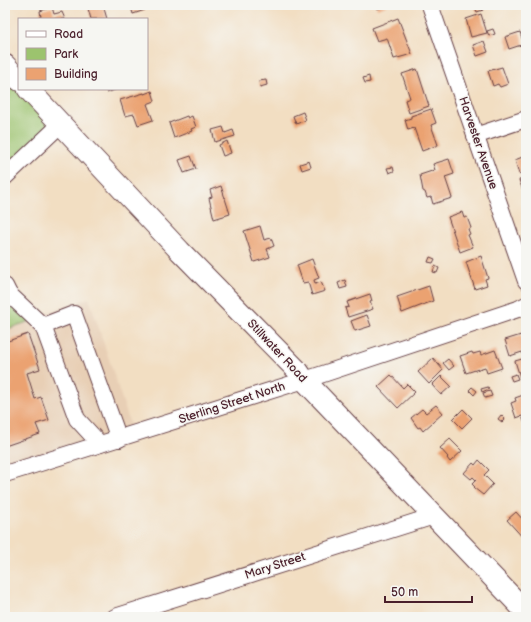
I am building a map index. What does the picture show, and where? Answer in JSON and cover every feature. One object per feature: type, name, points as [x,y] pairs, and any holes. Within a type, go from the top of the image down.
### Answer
[{"type":"main road","points":[[5,65],[18,79]]},
{"type":"main road","name":"Stillwater Road","points":[[29,90],[526,612]]},
{"type":"street","name":"Harvester Avenue","points":[[430,5],[526,281]]},
{"type":"street","points":[[475,136],[526,119]]},
{"type":"street","points":[[5,177],[62,123]]},
{"type":"street","points":[[5,286],[9,294],[43,326],[77,419],[100,444]]},
{"type":"street","name":"Sterling Street North","points":[[5,474],[304,380],[518,309],[526,305]]},
{"type":"street","points":[[43,326],[74,314],[119,439]]},
{"type":"street","name":"Mary Street","points":[[115,617],[434,516]]},
{"type":"path","points":[[520,584],[526,579]]},
{"type":"shaded area","points":[[89,298],[132,430],[5,468],[5,300],[27,319]]},
{"type":"green space","points":[[5,65],[18,78],[18,90],[30,90],[62,123],[5,177]]},
{"type":"green space","points":[[5,286],[39,318],[5,330]]},
{"type":"building","points":[[87,5],[103,5],[107,18],[91,18]]},
{"type":"building","points":[[143,5],[145,10],[133,14],[131,7]]},
{"type":"building","points":[[376,5],[388,5],[377,9]]},
{"type":"building","points":[[474,5],[481,5],[483,10],[477,12]]},
{"type":"building","points":[[522,5],[526,5],[526,12],[524,13]]},
{"type":"building","points":[[52,7],[54,14],[62,12],[65,18],[39,18],[41,17],[40,11]]},
{"type":"building","points":[[481,14],[487,33],[471,37],[466,19]]},
{"type":"building","points":[[398,18],[412,54],[394,59],[387,38],[377,41],[372,28]]},
{"type":"building","points":[[493,29],[495,34],[489,36],[487,31]]},
{"type":"building","points":[[520,32],[524,44],[509,49],[505,37]]},
{"type":"building","points":[[484,41],[488,52],[477,56],[473,45]]},
{"type":"building","points":[[502,67],[508,84],[500,87],[498,84],[493,86],[488,71]]},
{"type":"building","points":[[417,69],[429,106],[409,113],[405,100],[410,98],[402,74]]},
{"type":"building","points":[[369,76],[370,82],[365,83],[363,78]]},
{"type":"building","points":[[266,80],[267,85],[260,87],[259,81]]},
{"type":"building","points":[[106,90],[114,90],[107,93]]},
{"type":"building","points":[[152,91],[155,101],[147,104],[153,120],[138,125],[134,114],[125,116],[120,100]]},
{"type":"building","points":[[431,109],[436,123],[431,125],[438,145],[422,151],[414,128],[408,130],[405,120],[411,118],[411,116]]},
{"type":"building","points":[[303,112],[306,120],[296,124],[293,116]]},
{"type":"building","points":[[187,116],[188,118],[192,116],[196,127],[191,129],[192,131],[174,138],[169,123]]},
{"type":"building","points":[[223,127],[225,133],[233,130],[235,136],[215,142],[212,130]]},
{"type":"building","points":[[227,141],[231,153],[223,156],[219,145]]},
{"type":"building","points":[[191,156],[196,169],[184,173],[179,160]]},
{"type":"building","points":[[525,156],[526,172],[519,174],[515,160]]},
{"type":"building","points":[[449,159],[454,174],[445,177],[452,198],[433,204],[431,197],[427,198],[425,192],[423,191],[420,175],[435,170],[433,164]]},
{"type":"building","points":[[309,161],[311,167],[302,170],[300,164]]},
{"type":"building","points":[[393,167],[394,171],[389,173],[387,168]]},
{"type":"building","points":[[526,178],[526,192],[524,193],[519,180]]},
{"type":"building","points":[[221,186],[230,214],[214,219],[209,198],[212,197],[210,190]]},
{"type":"building","points":[[462,212],[464,218],[467,217],[471,228],[468,229],[470,234],[468,235],[473,247],[460,252],[448,217]]},
{"type":"building","points":[[260,226],[264,240],[271,238],[274,246],[267,249],[270,257],[254,262],[244,231]]},
{"type":"building","points":[[481,256],[488,278],[485,279],[487,285],[475,289],[466,262]]},
{"type":"building","points":[[430,257],[435,259],[433,263],[428,262]]},
{"type":"building","points":[[312,259],[319,278],[314,280],[315,284],[321,282],[325,291],[312,295],[308,282],[303,283],[297,265]]},
{"type":"building","points":[[435,266],[439,268],[437,273],[433,272]]},
{"type":"building","points":[[345,280],[347,287],[340,289],[338,283]]},
{"type":"building","points":[[429,286],[433,301],[402,313],[397,297]]},
{"type":"building","points":[[370,294],[372,301],[370,302],[373,309],[348,317],[345,308],[349,307],[347,302]]},
{"type":"building","points":[[367,315],[371,326],[355,331],[351,321]]},
{"type":"building","points":[[28,334],[40,369],[27,373],[35,399],[41,397],[49,420],[36,424],[40,434],[5,446],[5,342]]},
{"type":"building","points":[[521,335],[522,339],[526,337],[526,356],[524,357],[522,352],[510,356],[505,340]]},
{"type":"building","points":[[495,350],[502,368],[487,373],[485,367],[466,373],[460,356],[472,352],[473,354],[480,352],[481,355]]},
{"type":"building","points":[[433,358],[443,370],[429,384],[418,372]]},
{"type":"building","points":[[448,359],[454,366],[449,370],[443,363]]},
{"type":"building","points":[[525,359],[526,361],[526,375],[520,377],[515,361]]},
{"type":"building","points":[[516,374],[518,379],[512,381],[510,376]]},
{"type":"building","points":[[391,375],[403,388],[407,384],[415,392],[398,408],[378,387]]},
{"type":"building","points":[[441,376],[451,386],[441,395],[432,385]]},
{"type":"building","points":[[472,387],[477,391],[474,395],[469,390]]},
{"type":"building","points":[[488,387],[489,389],[482,392],[481,389]]},
{"type":"building","points":[[490,391],[492,396],[485,398],[483,393]]},
{"type":"building","points":[[526,394],[526,427],[522,416],[516,418],[511,403],[516,401],[515,398]]},
{"type":"building","points":[[436,405],[443,413],[423,431],[420,427],[418,428],[411,418],[422,409],[426,413]]},
{"type":"building","points":[[463,409],[472,418],[462,428],[453,419]]},
{"type":"building","points":[[501,415],[505,419],[502,422],[498,419]]},
{"type":"building","points":[[450,439],[462,451],[450,462],[447,458],[448,457],[440,448]]},
{"type":"building","points":[[479,460],[489,470],[484,475],[493,484],[483,495],[474,488],[475,487],[472,484],[476,480],[473,477],[471,479],[464,473],[473,463],[475,465]]},
{"type":"building","points":[[516,512],[526,523],[525,540],[507,520]]}]
